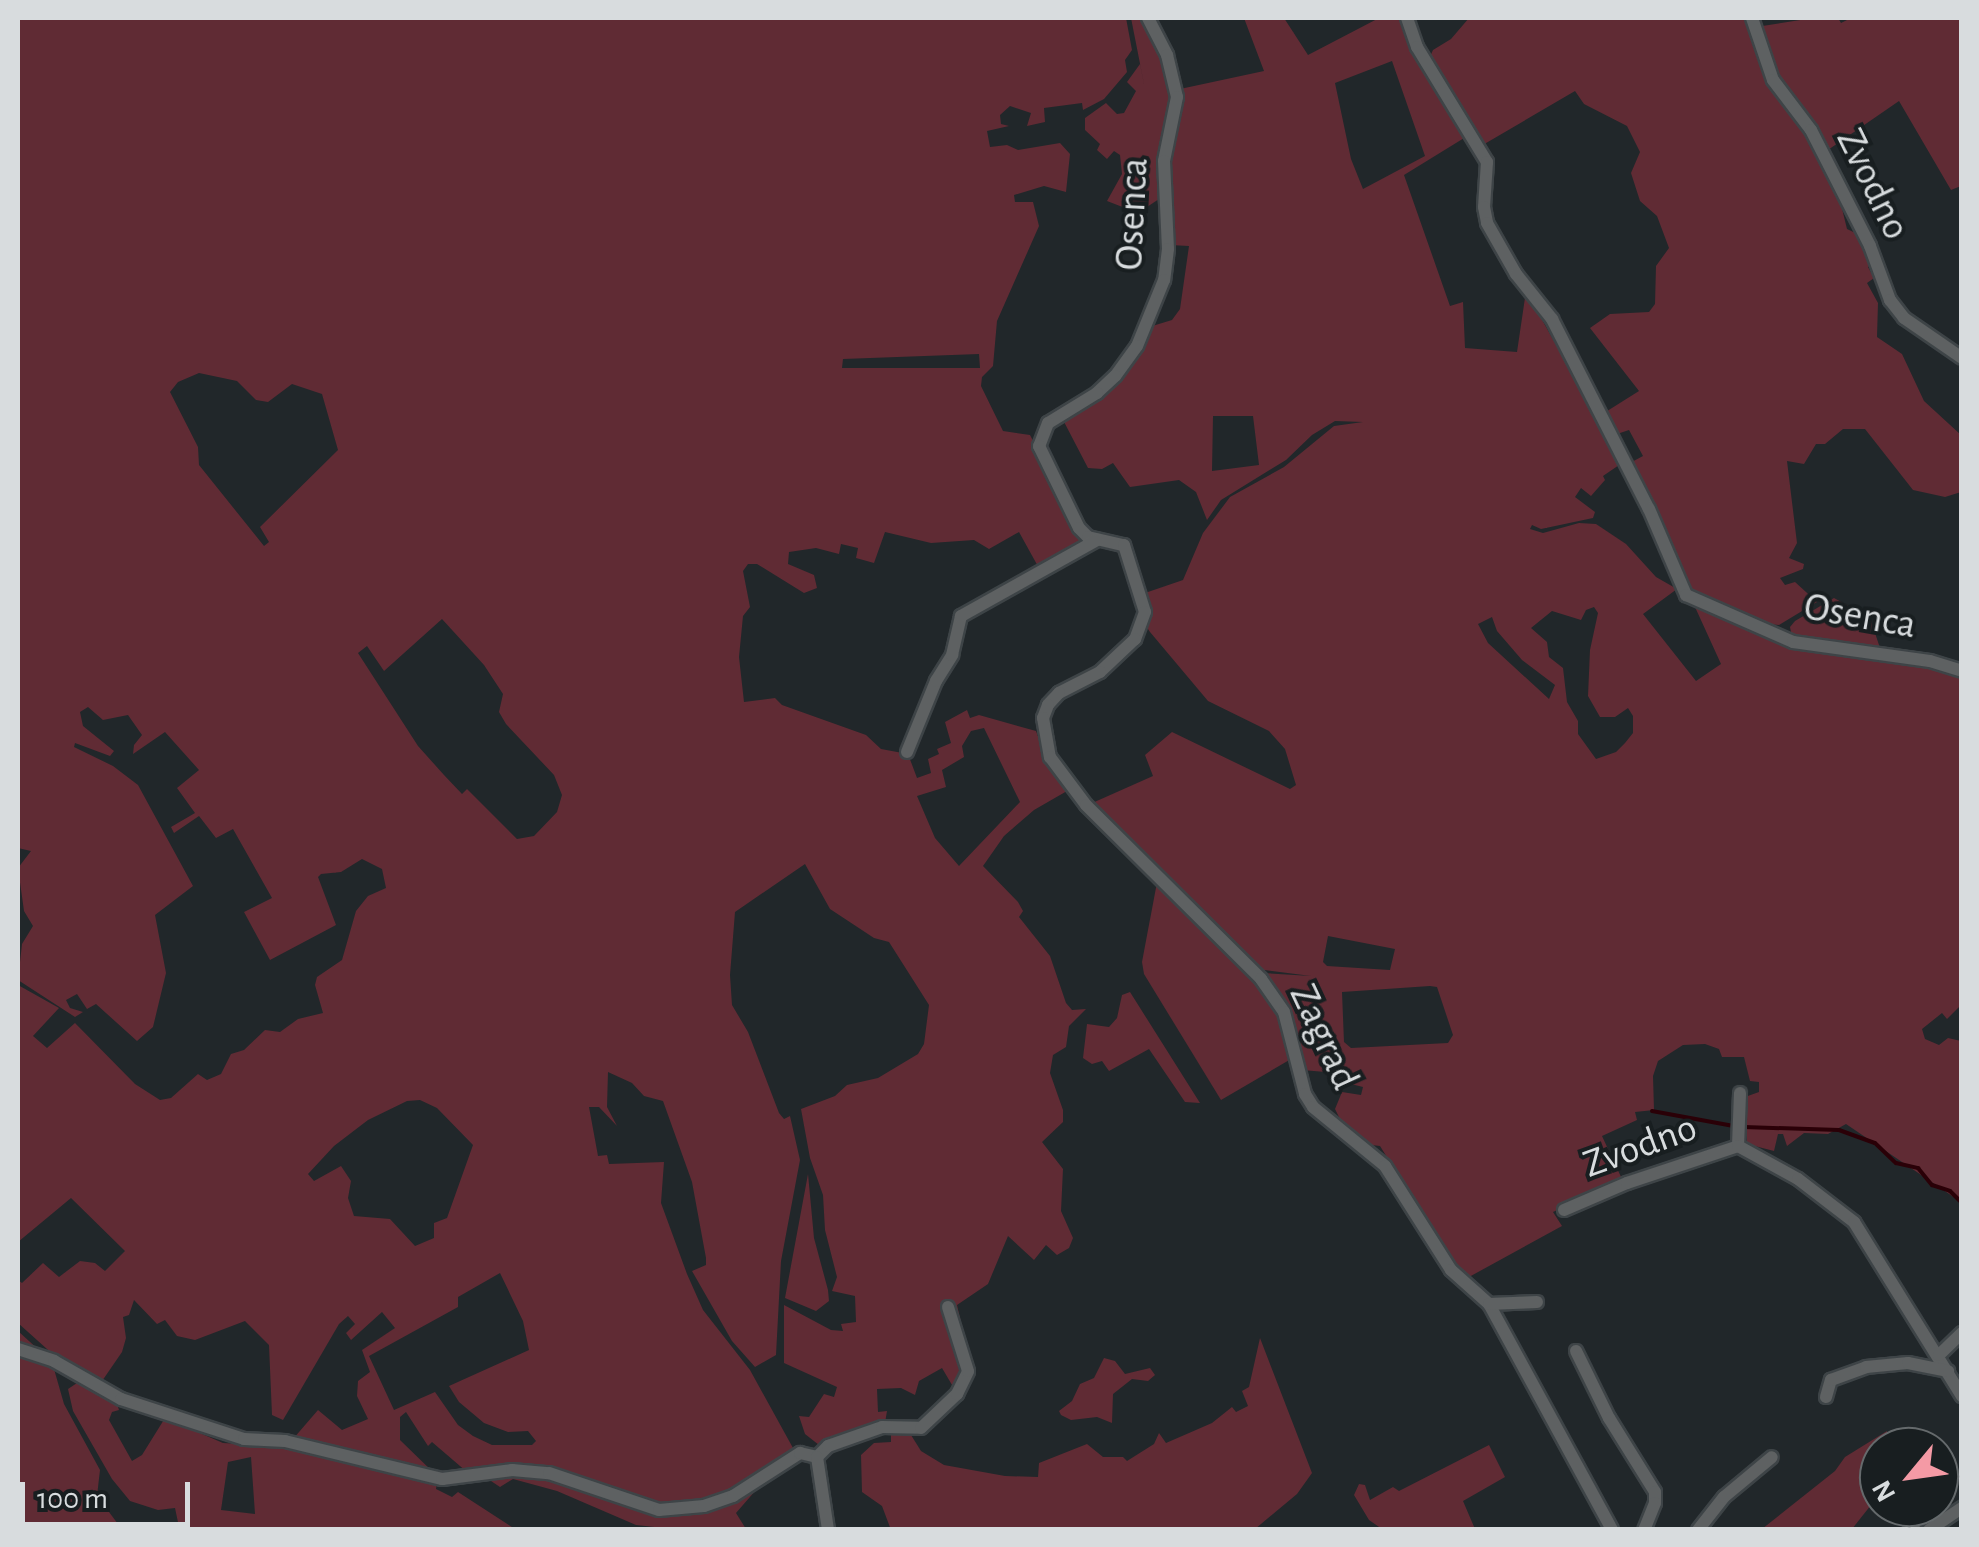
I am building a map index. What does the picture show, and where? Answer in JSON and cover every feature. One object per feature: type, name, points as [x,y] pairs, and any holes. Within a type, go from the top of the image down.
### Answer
[{"type":"street","name":"Osenca","points":[[1086,805],[1050,757],[1044,718],[1059,694],[1100,672],[1135,639],[1145,612],[1124,545],[1098,540],[1079,528],[1039,446],[1048,423],[1098,393],[1116,376],[1137,346],[1164,280],[1168,249],[1164,161],[1177,97],[1167,55],[1148,18]]},
{"type":"street","name":"Osenca","points":[[1407,18],[1417,48],[1487,162],[1484,207],[1498,245],[1552,320],[1642,494],[1686,595],[1703,605],[1741,615],[1793,642],[1930,661],[1962,671]]},
{"type":"street","name":"Zvodno","points":[[1752,18],[1773,80],[1812,130],[1870,246],[1890,300],[1904,318],[1962,358]]},
{"type":"street","points":[[907,752],[936,681],[952,655],[960,616],[1098,540]]},
{"type":"street","name":"Zagrad","points":[[1086,805],[1261,979],[1284,1012],[1305,1094],[1313,1107],[1386,1166],[1451,1270],[1490,1304],[1516,1359],[1612,1530]]},
{"type":"street","name":"Zvodno","points":[[1738,1133],[1740,1093]]},
{"type":"street","name":"Zvodno","points":[[1738,1133],[1783,1172],[1854,1222],[1939,1355]]},
{"type":"street","name":"Zvodno","points":[[1564,1210],[1738,1133]]},
{"type":"street","points":[[1490,1304],[1538,1302]]},
{"type":"street","points":[[817,1457],[828,1446],[882,1426],[920,1428],[957,1394],[968,1371],[948,1307]]},
{"type":"street","points":[[1962,1333],[1939,1355],[1962,1396]]},
{"type":"street","points":[[18,1348],[54,1361],[120,1399],[244,1439],[285,1442],[442,1479],[512,1470],[549,1474],[659,1510],[718,1501],[800,1453],[817,1457]]},
{"type":"street","points":[[1576,1351],[1609,1418],[1655,1492],[1644,1530]]},
{"type":"street","points":[[1826,1396],[1831,1380],[1866,1367],[1908,1363],[1948,1371]]},
{"type":"street","points":[[817,1457],[828,1530]]},
{"type":"street","points":[[1698,1530],[1724,1497],[1772,1458]]},
{"type":"street","points":[[1929,1530],[1962,1508]]},
{"type":"shaded area","points":[[18,18],[1126,18],[1132,50],[1125,60],[1127,72],[1104,99],[1083,110],[1082,103],[1044,108],[1045,122],[1027,126],[1031,113],[1010,106],[1000,115],[1001,124],[1009,126],[987,131],[990,147],[1007,145],[1018,150],[1060,143],[1070,154],[1066,192],[1044,186],[1014,195],[1015,202],[1033,202],[1039,226],[997,321],[993,366],[982,377],[981,386],[1003,431],[1030,435],[1084,540],[1040,570],[1019,532],[989,549],[974,540],[931,543],[885,532],[874,563],[856,558],[858,548],[841,544],[839,554],[816,548],[789,552],[788,564],[814,575],[817,588],[804,593],[757,564],[748,564],[743,571],[750,607],[743,616],[739,657],[744,702],[775,698],[782,705],[866,735],[881,749],[908,754],[917,778],[931,773],[928,759],[939,754],[937,749],[951,743],[945,722],[967,710],[970,718],[979,715],[1036,731],[1047,761],[1067,791],[1034,810],[1004,836],[983,866],[1018,902],[1023,911],[1019,917],[1050,956],[1066,1003],[1072,1010],[1086,1009],[1069,1026],[1066,1047],[1053,1055],[1050,1073],[1063,1110],[1063,1122],[1042,1142],[1063,1169],[1061,1211],[1073,1238],[1069,1248],[1057,1255],[1046,1245],[1034,1260],[1008,1236],[988,1284],[957,1305],[969,1357],[955,1390],[942,1368],[919,1381],[915,1395],[901,1388],[877,1389],[878,1412],[887,1411],[885,1423],[819,1445],[805,1434],[799,1416],[809,1417],[824,1394],[834,1397],[837,1387],[784,1363],[784,1305],[831,1330],[843,1331],[841,1324],[856,1322],[855,1296],[832,1291],[837,1277],[825,1230],[823,1195],[810,1158],[801,1109],[835,1096],[847,1085],[878,1078],[918,1054],[924,1044],[929,1005],[889,942],[874,938],[830,909],[805,864],[735,912],[730,975],[732,1005],[748,1032],[779,1113],[784,1119],[790,1116],[800,1160],[781,1261],[776,1355],[755,1367],[732,1341],[692,1271],[706,1265],[706,1258],[692,1182],[663,1101],[644,1096],[632,1083],[608,1072],[607,1107],[617,1126],[599,1107],[589,1107],[598,1156],[607,1155],[609,1164],[664,1162],[661,1203],[703,1310],[750,1370],[793,1448],[754,1480],[714,1499],[651,1505],[567,1474],[467,1472],[432,1442],[428,1446],[406,1412],[400,1417],[400,1440],[436,1475],[293,1439],[318,1410],[342,1430],[368,1419],[357,1396],[358,1381],[370,1372],[362,1350],[395,1328],[382,1312],[351,1340],[346,1333],[355,1324],[348,1316],[339,1324],[283,1420],[272,1415],[269,1345],[245,1321],[195,1340],[177,1336],[165,1320],[157,1324],[134,1300],[129,1315],[123,1317],[126,1338],[122,1352],[100,1384],[57,1358],[18,1323],[18,1280],[22,1283],[43,1263],[59,1277],[80,1261],[95,1263],[105,1271],[125,1251],[71,1198],[18,1242],[18,985],[59,1008],[33,1036],[47,1048],[75,1023],[135,1084],[160,1100],[171,1098],[198,1074],[207,1080],[221,1074],[231,1054],[244,1050],[265,1030],[280,1032],[298,1019],[323,1013],[315,985],[317,977],[342,960],[356,911],[368,896],[386,888],[382,869],[362,859],[341,872],[321,874],[318,877],[336,925],[270,960],[244,912],[272,898],[233,829],[216,838],[199,816],[174,833],[171,827],[195,813],[177,788],[199,770],[165,732],[133,754],[142,735],[128,715],[103,720],[88,707],[80,712],[83,726],[114,751],[110,756],[75,743],[74,747],[113,766],[138,785],[193,886],[155,915],[166,973],[153,1027],[137,1041],[96,1004],[87,1009],[77,994],[66,1000],[70,1008],[83,1012],[75,1017],[18,980],[22,944],[33,926],[24,911],[18,868],[31,851],[18,848]],"holes":[[[979,354],[980,368],[842,368],[843,359]],[[199,373],[237,381],[256,400],[268,402],[292,384],[322,394],[338,450],[260,527],[269,542],[264,546],[199,465],[198,447],[170,392],[178,382]],[[442,619],[484,665],[503,694],[499,712],[506,724],[554,775],[562,795],[557,812],[534,836],[517,839],[467,789],[462,794],[418,746],[358,653],[367,646],[384,671]],[[984,728],[1020,802],[959,866],[935,838],[917,796],[946,787],[942,770],[964,757],[962,746],[971,731]],[[420,1100],[437,1108],[473,1145],[447,1218],[434,1223],[434,1238],[415,1246],[390,1219],[354,1216],[348,1198],[351,1181],[341,1166],[314,1181],[308,1174],[334,1146],[368,1120],[407,1101]],[[500,1273],[523,1321],[529,1350],[449,1386],[459,1402],[484,1423],[508,1432],[528,1431],[536,1441],[532,1445],[492,1445],[473,1436],[458,1425],[435,1392],[394,1410],[369,1356],[458,1307],[458,1297]]]},
{"type":"shaded area","points":[[1131,18],[1144,18],[1173,82],[1162,197],[1138,213],[1107,201],[1122,174],[1120,155],[1114,151],[1107,159],[1097,150],[1100,144],[1085,130],[1085,118],[1106,103],[1117,114],[1124,113],[1136,91],[1127,82],[1140,64],[1145,89]]},
{"type":"shaded area","points":[[1244,18],[1284,18],[1308,55],[1379,18],[1403,18],[1469,135],[1404,175],[1450,306],[1463,302],[1465,348],[1517,352],[1526,291],[1622,463],[1603,476],[1605,480],[1591,496],[1581,488],[1575,497],[1595,512],[1593,518],[1541,529],[1532,525],[1530,529],[1543,533],[1579,523],[1596,524],[1626,544],[1656,577],[1677,589],[1643,614],[1696,681],[1721,664],[1695,607],[1698,605],[1795,644],[1925,663],[1961,675],[1961,1005],[1947,1019],[1942,1013],[1922,1029],[1925,1039],[1939,1045],[1948,1038],[1961,1041],[1961,1202],[1846,1124],[1828,1134],[1804,1133],[1787,1146],[1783,1134],[1778,1134],[1774,1151],[1747,1144],[1745,1097],[1759,1092],[1759,1082],[1750,1081],[1744,1057],[1722,1057],[1719,1049],[1705,1044],[1683,1045],[1658,1061],[1653,1076],[1654,1110],[1635,1112],[1637,1120],[1602,1136],[1622,1179],[1553,1212],[1562,1226],[1469,1277],[1456,1268],[1380,1146],[1363,1144],[1342,1123],[1335,1109],[1342,1092],[1361,1095],[1363,1087],[1351,1084],[1349,1074],[1302,1070],[1263,973],[1311,976],[1257,969],[1090,804],[1153,776],[1145,755],[1172,732],[1290,789],[1296,785],[1285,749],[1269,731],[1208,701],[1150,632],[1144,623],[1145,593],[1183,580],[1203,533],[1230,497],[1284,467],[1334,426],[1363,422],[1335,421],[1312,435],[1286,460],[1221,500],[1207,520],[1196,492],[1179,480],[1130,487],[1113,463],[1102,469],[1088,468],[1062,418],[1087,403],[1149,327],[1172,320],[1180,309],[1189,246],[1170,245],[1168,159],[1180,89],[1264,71]],"holes":[[[1392,61],[1425,156],[1363,189],[1351,159],[1335,83]],[[1213,416],[1253,416],[1259,465],[1212,471]],[[1594,607],[1598,613],[1590,650],[1588,696],[1600,717],[1615,717],[1628,708],[1633,716],[1633,733],[1625,743],[1616,752],[1596,759],[1578,734],[1578,721],[1567,702],[1563,668],[1549,657],[1547,642],[1531,628],[1552,611],[1581,620],[1586,610]],[[1492,617],[1497,631],[1522,660],[1555,685],[1549,699],[1488,643],[1478,624]],[[1328,936],[1395,949],[1390,970],[1327,966],[1323,962]],[[1430,986],[1437,987],[1453,1035],[1448,1043],[1351,1048],[1344,1042],[1342,992]]]},
{"type":"shaded area","points":[[1469,18],[1747,18],[1768,87],[1775,86],[1797,112],[1837,188],[1847,229],[1862,236],[1874,262],[1868,267],[1874,278],[1867,283],[1878,303],[1877,337],[1902,354],[1924,401],[1961,435],[1961,492],[1945,497],[1913,490],[1865,429],[1843,429],[1825,444],[1816,444],[1804,464],[1787,461],[1797,543],[1789,558],[1804,564],[1803,569],[1780,578],[1785,585],[1795,582],[1817,602],[1779,625],[1691,595],[1628,464],[1643,456],[1629,430],[1614,435],[1604,413],[1639,391],[1590,328],[1610,314],[1649,312],[1655,304],[1656,266],[1669,248],[1657,216],[1640,201],[1631,173],[1640,152],[1627,126],[1584,104],[1575,91],[1481,146],[1428,61],[1433,50],[1451,39]]},
{"type":"shaded area","points":[[1838,18],[1841,23],[1851,18],[1961,18],[1961,186],[1951,190],[1899,101],[1825,152],[1777,80],[1756,27]]},
{"type":"shaded area","points":[[1834,598],[1870,618],[1881,651],[1792,637],[1790,627],[1795,621]]},
{"type":"shaded area","points":[[1158,877],[1264,988],[1277,1010],[1291,1059],[1221,1100],[1144,974],[1142,962]]},
{"type":"shaded area","points":[[1130,992],[1200,1103],[1185,1102],[1149,1049],[1109,1071],[1102,1061],[1092,1064],[1083,1058],[1087,1024],[1109,1027],[1117,1018],[1122,995]]},
{"type":"shaded area","points":[[808,1174],[814,1238],[829,1301],[816,1311],[785,1298]]},
{"type":"shaded area","points":[[18,1331],[52,1362],[64,1404],[100,1470],[97,1496],[121,1528],[138,1529],[18,1529]]},
{"type":"shaded area","points":[[1260,1338],[1312,1473],[1297,1494],[1255,1529],[891,1530],[882,1506],[862,1492],[861,1455],[874,1443],[891,1442],[891,1432],[911,1435],[921,1451],[944,1465],[1005,1476],[1038,1477],[1039,1463],[1087,1444],[1103,1457],[1123,1457],[1127,1461],[1154,1444],[1159,1433],[1166,1443],[1212,1423],[1232,1407],[1236,1412],[1248,1406],[1242,1391],[1249,1387]]},
{"type":"shaded area","points":[[1104,1358],[1115,1361],[1125,1374],[1150,1368],[1155,1375],[1148,1381],[1132,1379],[1113,1394],[1112,1423],[1097,1417],[1071,1420],[1061,1415],[1059,1411],[1072,1401],[1080,1384],[1094,1378]]},
{"type":"shaded area","points":[[77,1383],[116,1401],[119,1410],[112,1412],[109,1420],[132,1461],[142,1455],[165,1418],[223,1443],[287,1447],[437,1483],[436,1489],[452,1497],[458,1492],[515,1529],[170,1529],[179,1527],[175,1508],[158,1510],[130,1501],[112,1479],[73,1411],[68,1389]],"holes":[[[251,1457],[255,1514],[221,1510],[228,1462]]]},
{"type":"shaded area","points":[[1489,1445],[1505,1477],[1463,1501],[1475,1529],[1382,1529],[1369,1520],[1354,1495],[1359,1484],[1365,1485],[1370,1500],[1393,1487],[1399,1491]]},
{"type":"shaded area","points":[[1859,1448],[1859,1520],[1852,1529],[1762,1529],[1835,1471],[1845,1457]]},
{"type":"shaded area","points":[[482,1475],[548,1476],[678,1513],[763,1482],[736,1513],[746,1529],[682,1530],[636,1525],[557,1491],[513,1479],[500,1487]]},
{"type":"waterway","points":[[1652,1111],[1734,1126]]},
{"type":"waterway","points":[[1744,1127],[1839,1130],[1875,1143],[1896,1163],[1918,1168],[1932,1185],[1950,1191],[1962,1203]]}]
